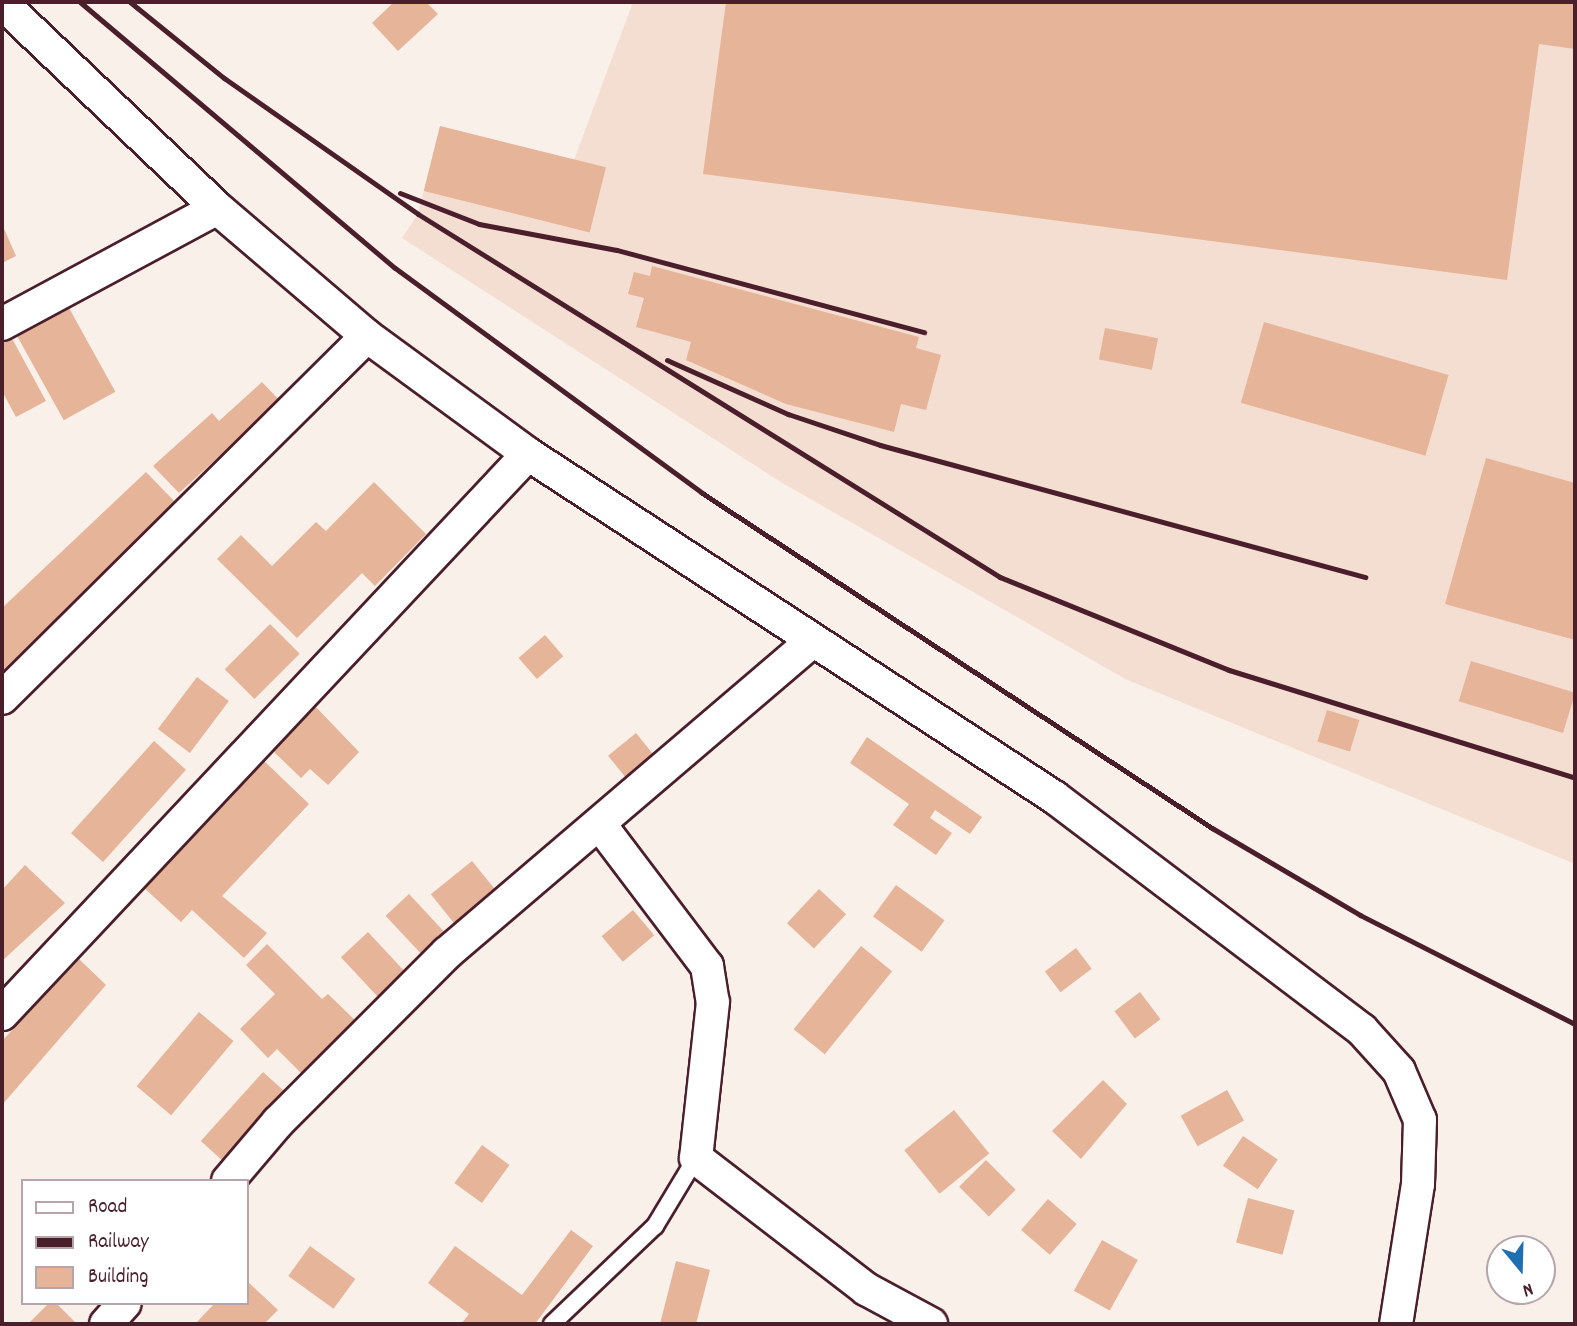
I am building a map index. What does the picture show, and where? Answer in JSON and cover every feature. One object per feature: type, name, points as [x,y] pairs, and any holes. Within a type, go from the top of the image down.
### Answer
[{"type":"street","points":[[2,3],[217,208],[367,337],[528,454],[810,643],[1054,797],[1362,1030],[1399,1071],[1420,1120],[1419,1184],[1396,1324]]},
{"type":"street","points":[[2,324],[217,208]]},
{"type":"street","points":[[2,698],[367,337]]},
{"type":"street","points":[[2,1014],[528,454]]},
{"type":"street","points":[[230,1179],[278,1122],[447,953],[601,826],[810,643]]},
{"type":"street","points":[[601,826],[706,966],[713,1002],[696,1158],[866,1289],[931,1324]]},
{"type":"street","points":[[106,1324],[123,1305]]},
{"type":"lane","points":[[552,1324],[655,1226],[696,1158]]},
{"type":"shaded area","points":[[633,2],[1575,2],[1575,864],[1125,679],[779,481],[402,238],[418,214],[440,126],[574,160]]},
{"type":"building","points":[[394,2],[426,2],[438,14],[398,51],[372,23]]},
{"type":"building","points":[[726,2],[1575,2],[1575,49],[1539,44],[1507,280],[703,174]]},
{"type":"building","points":[[440,126],[606,167],[590,232],[424,191]]},
{"type":"building","points":[[2,224],[16,256],[2,263]]},
{"type":"building","points":[[652,266],[919,337],[916,348],[941,355],[926,410],[901,404],[894,432],[786,404],[686,360],[691,342],[636,327],[644,298],[628,294],[634,272],[650,276]]},
{"type":"building","points":[[64,299],[115,392],[64,420],[12,328]]},
{"type":"building","points":[[1264,322],[1449,375],[1425,456],[1241,403]]},
{"type":"building","points":[[1105,328],[1158,338],[1152,370],[1099,359]]},
{"type":"building","points":[[9,333],[46,401],[16,417],[2,391],[2,336]]},
{"type":"building","points":[[262,382],[280,401],[179,493],[153,466],[212,413],[219,421]]},
{"type":"building","points":[[1486,458],[1575,483],[1575,640],[1445,604]]},
{"type":"building","points":[[146,472],[179,506],[2,674],[2,608]]},
{"type":"building","points":[[374,482],[426,534],[375,586],[362,573],[297,638],[217,559],[241,535],[272,566],[316,522],[326,531]]},
{"type":"building","points":[[270,624],[300,654],[254,699],[225,669]]},
{"type":"building","points":[[545,635],[563,656],[537,679],[519,658]]},
{"type":"building","points":[[1471,661],[1575,693],[1563,733],[1459,701]]},
{"type":"building","points":[[197,677],[229,701],[190,753],[158,729]]},
{"type":"building","points":[[314,705],[359,752],[328,785],[310,769],[301,778],[272,750]]},
{"type":"building","points":[[1327,710],[1360,720],[1350,751],[1317,742]]},
{"type":"building","points":[[636,733],[657,759],[629,781],[608,756]]},
{"type":"building","points":[[867,737],[982,817],[970,834],[935,810],[930,818],[952,833],[936,855],[893,825],[909,804],[850,763]]},
{"type":"building","points":[[154,741],[186,770],[103,862],[71,833]]},
{"type":"building","points":[[261,758],[309,804],[222,896],[267,933],[244,958],[192,910],[181,922],[141,885]]},
{"type":"building","points":[[472,861],[497,892],[456,925],[431,894]]},
{"type":"building","points":[[25,865],[65,903],[2,961],[2,890]]},
{"type":"building","points":[[896,885],[945,920],[922,952],[873,917]]},
{"type":"building","points":[[819,889],[846,914],[814,949],[787,923]]},
{"type":"building","points":[[409,894],[446,933],[422,955],[386,916]]},
{"type":"building","points":[[633,910],[654,935],[623,962],[602,936]]},
{"type":"building","points":[[368,932],[407,974],[380,999],[341,957]]},
{"type":"building","points":[[267,944],[322,999],[328,994],[358,1023],[304,1076],[277,1049],[268,1058],[240,1029],[275,994],[246,965]]},
{"type":"building","points":[[861,946],[892,971],[825,1054],[794,1029]]},
{"type":"building","points":[[1076,948],[1092,969],[1061,992],[1045,971]]},
{"type":"building","points":[[79,959],[106,985],[2,1105],[2,1041]]},
{"type":"building","points":[[1140,992],[1160,1019],[1135,1038],[1114,1011]]},
{"type":"building","points":[[199,1012],[233,1041],[171,1115],[137,1086]]},
{"type":"building","points":[[263,1072],[286,1093],[224,1162],[201,1141]]},
{"type":"building","points":[[1103,1080],[1127,1104],[1081,1159],[1052,1131]]},
{"type":"building","points":[[1227,1090],[1244,1121],[1198,1146],[1181,1116]]},
{"type":"building","points":[[954,1110],[989,1154],[940,1194],[904,1150]]},
{"type":"building","points":[[1243,1136],[1278,1159],[1258,1189],[1223,1166]]},
{"type":"building","points":[[482,1145],[510,1165],[482,1203],[454,1183]]},
{"type":"building","points":[[986,1160],[1016,1190],[989,1217],[959,1187]]},
{"type":"building","points":[[1248,1198],[1294,1210],[1282,1255],[1236,1242]]},
{"type":"building","points":[[1048,1199],[1077,1224],[1050,1255],[1021,1230]]},
{"type":"building","points":[[571,1230],[593,1246],[535,1324],[461,1324],[469,1314],[428,1283],[455,1246],[522,1295]]},
{"type":"building","points":[[1102,1240],[1138,1260],[1110,1311],[1074,1291]]},
{"type":"building","points":[[310,1246],[355,1279],[334,1309],[288,1276]]},
{"type":"building","points":[[676,1261],[710,1270],[696,1324],[660,1324]]},
{"type":"building","points":[[248,1282],[278,1310],[264,1324],[195,1324],[213,1305],[248,1305]]},
{"type":"building","points":[[47,1305],[58,1305],[77,1324],[28,1324]]},
{"type":"railway","points":[[80,2],[395,268],[702,493],[1212,828],[1360,915],[1575,1024]]},
{"type":"railway","points":[[130,2],[224,78],[418,214],[1000,577],[1229,670],[1575,778]]},
{"type":"railway","points":[[400,193],[479,224],[617,250],[924,332]]},
{"type":"railway","points":[[667,360],[788,414],[880,445],[1365,577]]}]
